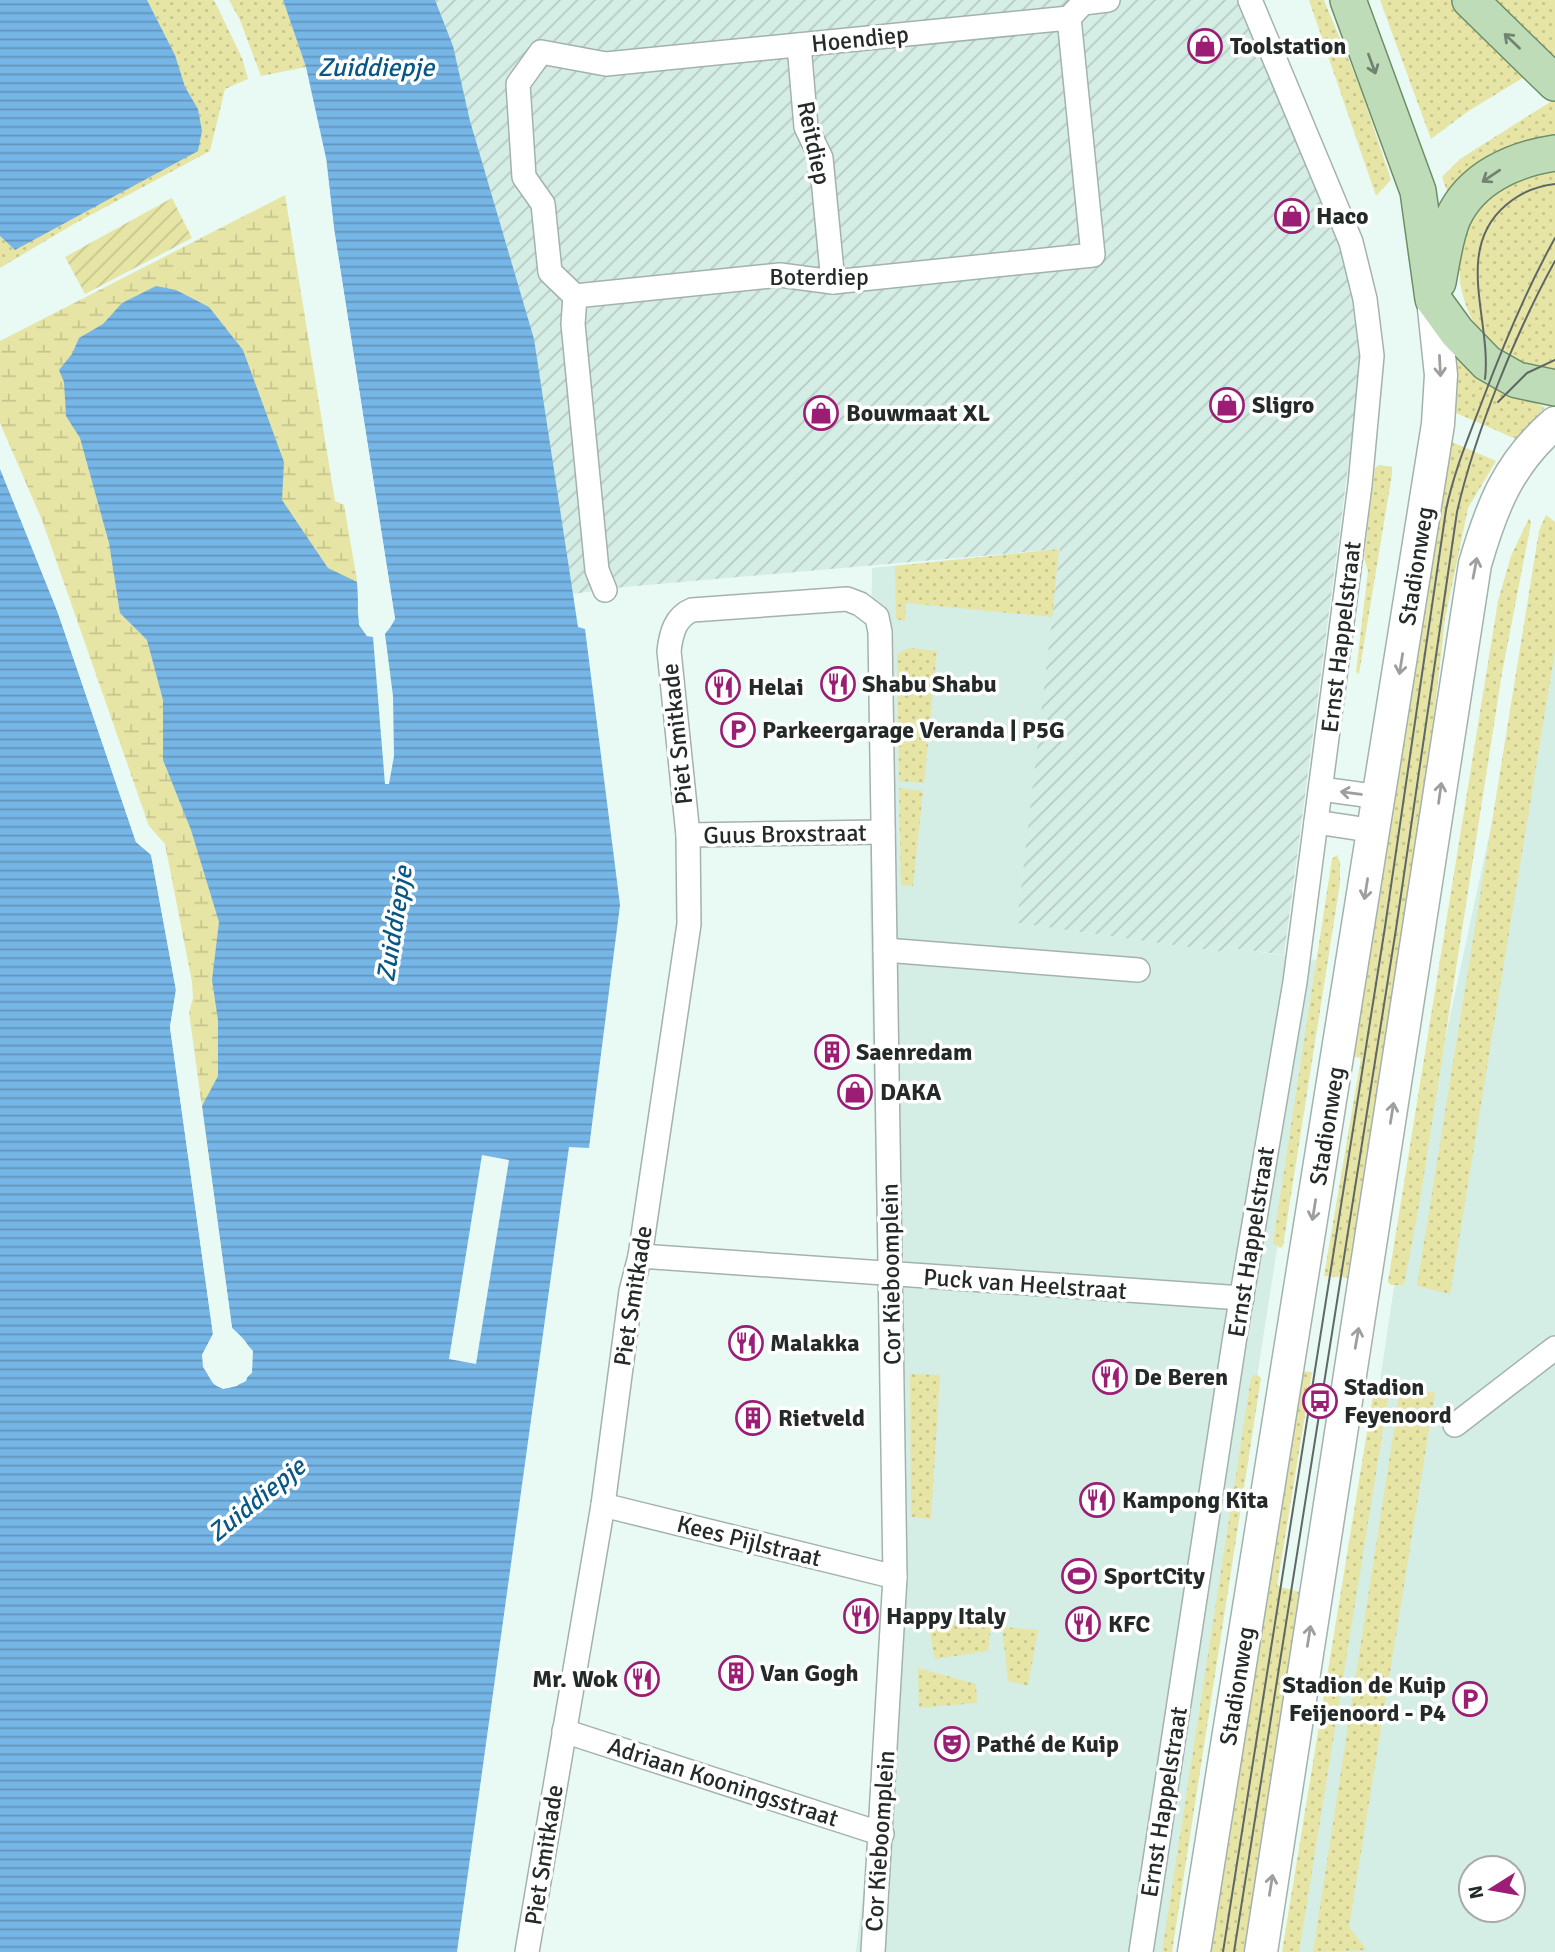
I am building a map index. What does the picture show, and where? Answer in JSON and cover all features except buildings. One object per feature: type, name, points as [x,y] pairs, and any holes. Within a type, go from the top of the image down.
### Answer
[{"type":"main road","name":"Stadionweg","points":[[1194,1952],[1440,411],[1441,375],[1418,191],[1348,0]]},
{"type":"main road","points":[[1470,0],[1555,83]]},
{"type":"main road","name":"Stadionweg","points":[[1555,153],[1507,166],[1472,192],[1453,218],[1433,299],[1457,332],[1487,363],[1517,380],[1555,388]]},
{"type":"main road","points":[[1261,1952],[1475,564],[1495,501],[1505,481],[1522,457],[1555,423]]},
{"type":"street","name":"Hoendiep","points":[[575,296],[550,272],[543,204],[524,177],[518,84],[541,52],[606,64],[1069,18],[1083,3],[1108,0]]},
{"type":"street","name":"Ernst Happelstraat","points":[[1141,1952],[1242,1298],[1295,982],[1360,485],[1372,356],[1365,299],[1351,242],[1251,0]]},
{"type":"street","name":"Boterdiep","points":[[575,296],[780,275],[833,282],[1093,255],[1069,18]]},
{"type":"street","name":"Reitdiep","points":[[799,46],[806,127],[821,158],[833,282]]},
{"type":"street","points":[[575,296],[573,324],[596,557],[606,590]]},
{"type":"street","name":"Piet Smitkade","points":[[533,1950],[564,1731],[603,1504],[631,1291],[640,1256],[689,924],[688,835],[669,650],[670,636],[680,618],[692,610],[835,599],[860,604]]},
{"type":"street","name":"Cor Kieboomplein","points":[[860,604],[877,617],[880,632],[895,1577],[873,1952]]},
{"type":"street","points":[[1321,789],[1380,797]]},
{"type":"street","points":[[1316,822],[1375,831]]},
{"type":"street","name":"Guus Broxstraat","points":[[688,835],[883,832]]},
{"type":"street","points":[[885,950],[1138,970]]},
{"type":"street","name":"Puck van Heelstraat","points":[[640,1256],[1242,1298]]},
{"type":"street","points":[[1455,1425],[1555,1348]]},
{"type":"street","name":"Kees Pijlstraat","points":[[603,1504],[895,1577]]},
{"type":"street","name":"Adriaan Kooningsstraat","points":[[564,1731],[882,1834]]},
{"type":"shaded area","points":[[383,0],[1244,0],[1346,263],[1362,361],[1284,955],[1225,947],[1223,952],[1017,923],[1060,549],[624,587],[507,603]]},
{"type":"shaded area","points":[[1555,530],[1555,1952],[1296,1952],[1399,1253]]},
{"type":"shaded area","points":[[1061,549],[1017,923],[1223,952],[1225,947],[1322,961],[1167,1952],[856,1952],[867,1861],[884,1597],[870,901],[872,568]]},
{"type":"green space","points":[[147,0],[214,0],[242,58],[248,79],[225,89],[210,151],[72,225],[0,268],[0,236],[15,250],[198,109],[184,87],[175,55]]},
{"type":"green space","points":[[229,0],[283,0],[306,67],[261,76],[240,20]]},
{"type":"green space","points":[[1309,0],[1324,0],[1360,87],[1391,180],[1376,196]]},
{"type":"green space","points":[[1380,0],[1454,0],[1531,73],[1467,112],[1431,139]]},
{"type":"green space","points":[[1494,0],[1555,0],[1555,61]]},
{"type":"green space","points":[[1555,99],[1555,139],[1449,197],[1442,177],[1460,159]]},
{"type":"green space","points":[[1555,166],[1555,371],[1522,364],[1495,348],[1476,325],[1464,298],[1460,269],[1464,240],[1478,212],[1518,176]]},
{"type":"green space","points":[[285,195],[335,501],[344,505],[359,592],[243,735],[226,1284],[189,1012],[193,998],[192,982],[165,844],[149,826],[42,520],[0,423],[0,341]]},
{"type":"green space","points":[[172,198],[192,238],[85,294],[65,257]]},
{"type":"green space","points":[[1449,339],[1502,391],[1545,407],[1516,439],[1447,409]]},
{"type":"green space","points":[[1445,439],[1496,461],[1468,508],[1445,619],[1426,787],[1351,1278],[1324,1276],[1361,1058],[1350,1056]]},
{"type":"green space","points":[[1379,465],[1392,467],[1392,474],[1359,674],[1356,672],[1368,571],[1364,558],[1375,468]]},
{"type":"green space","points":[[1546,515],[1555,522],[1555,651],[1450,1294],[1417,1286],[1539,531]]},
{"type":"green space","points":[[1529,518],[1531,523],[1502,673],[1420,1200],[1404,1285],[1391,1285],[1388,1282],[1498,601],[1511,556]]},
{"type":"green space","points":[[1059,549],[1052,617],[906,603],[905,621],[896,619],[895,566]]},
{"type":"green space","points":[[910,648],[937,651],[924,783],[899,781],[897,654]]},
{"type":"green space","points":[[899,788],[923,791],[913,886],[901,885]]},
{"type":"green space","points":[[1337,855],[1340,863],[1340,883],[1283,1246],[1280,1248],[1273,1243],[1332,859]]},
{"type":"green space","points":[[1298,1371],[1312,1372],[1277,1586],[1303,1593],[1245,1952],[1207,1952]]},
{"type":"green space","points":[[910,1374],[940,1375],[931,1519],[911,1517]]},
{"type":"green space","points":[[1256,1374],[1261,1378],[1172,1952],[1162,1952],[1251,1378]]},
{"type":"green space","points":[[1375,1383],[1390,1386],[1299,1952],[1282,1952]]},
{"type":"green space","points":[[1405,1387],[1435,1393],[1349,1927],[1367,1950],[1313,1952],[1400,1391]]},
{"type":"green space","points":[[928,1622],[991,1626],[988,1651],[935,1659]]},
{"type":"green space","points":[[1002,1627],[1038,1630],[1028,1686],[1008,1681]]},
{"type":"green space","points":[[918,1668],[976,1684],[977,1703],[919,1708]]},
{"type":"water","points":[[0,0],[147,0],[175,55],[185,87],[198,109],[202,131],[198,151],[15,250],[0,236]]},
{"type":"water","name":"Zuiddiepje","points":[[283,0],[435,0],[453,46],[470,121],[534,339],[578,627],[585,629],[620,905],[589,1148],[569,1147],[457,1952],[0,1952],[0,469],[58,613],[136,842],[151,854],[176,990],[170,1027],[213,1334],[202,1355],[215,1385],[227,1388],[236,1386],[246,1381],[252,1358],[244,1340],[232,1328],[202,1106],[218,1076],[218,1020],[212,980],[219,922],[191,830],[163,760],[163,700],[147,640],[120,613],[109,543],[80,438],[66,416],[64,382],[59,370],[72,354],[79,338],[103,324],[122,303],[156,286],[176,290],[209,307],[243,350],[284,462],[282,500],[328,568],[357,582],[358,615],[367,636],[381,635],[390,628],[395,619],[334,229],[326,158],[306,67]]},
{"type":"pier","points":[[326,158],[334,229],[395,619],[385,634],[393,696],[394,756],[389,784],[385,784],[373,637],[367,636],[359,625],[357,578],[361,581],[363,591],[359,602],[363,624],[369,633],[379,634],[386,629],[391,619],[331,230],[323,162]]},
{"type":"pier","points":[[0,465],[19,503],[61,612],[139,840],[155,853],[179,989],[174,1027],[216,1334],[205,1356],[211,1376],[223,1385],[244,1378],[250,1362],[250,1352],[229,1329],[199,1107],[201,1100],[232,1328],[253,1351],[252,1373],[237,1386],[223,1389],[214,1384],[203,1367],[202,1355],[213,1334],[170,1027],[176,990],[151,855],[136,842],[58,613]]},
{"type":"pier","points":[[482,1155],[509,1160],[476,1364],[449,1359]]},
{"type":"tram line","points":[[1485,379],[1486,357],[1478,287],[1481,243],[1490,223],[1506,205],[1529,191],[1555,184]]},
{"type":"tram line","points":[[1223,1952],[1385,927],[1446,510],[1462,454],[1499,358],[1525,297],[1555,238]]},
{"type":"tram line","points":[[1234,1952],[1396,929],[1457,512],[1474,449],[1498,383],[1555,261]]},
{"type":"tram line","points":[[1498,402],[1527,373],[1555,360]]},
{"type":"place","name":"Toolstation","points":[[1205,46]]},
{"type":"place","name":"Haco","points":[[1292,216]]},
{"type":"place","name":"Sligro","points":[[1227,405]]},
{"type":"place","name":"Bouwmaat XL","points":[[821,413]]},
{"type":"place","name":"Shabu Shabu","points":[[838,684]]},
{"type":"place","name":"Helai","points":[[723,687]]},
{"type":"place","name":"Parkeergarage Veranda | P5G","points":[[738,730]]},
{"type":"place","name":"Saenredam","points":[[832,1052]]},
{"type":"place","name":"DAKA","points":[[855,1092]]},
{"type":"place","name":"Malakka","points":[[746,1343]]},
{"type":"place","name":"De Beren","points":[[1110,1377]]},
{"type":"place","name":"Stadion Feyenoord","points":[[1320,1401]]},
{"type":"place","name":"Rietveld","points":[[753,1418]]},
{"type":"place","name":"Kampong Kita","points":[[1097,1500]]},
{"type":"place","name":"SportCity","points":[[1079,1576]]},
{"type":"place","name":"Happy Italy","points":[[861,1616]]},
{"type":"place","name":"KFC","points":[[1083,1624]]},
{"type":"place","name":"Van Gogh","points":[[736,1673]]},
{"type":"place","name":"Mr. Wok","points":[[642,1679]]},
{"type":"place","name":"Stadion de Kuip Feijenoord - P4","points":[[1470,1699]]},
{"type":"place","name":"Pathé de Kuip","points":[[952,1744]]}]
